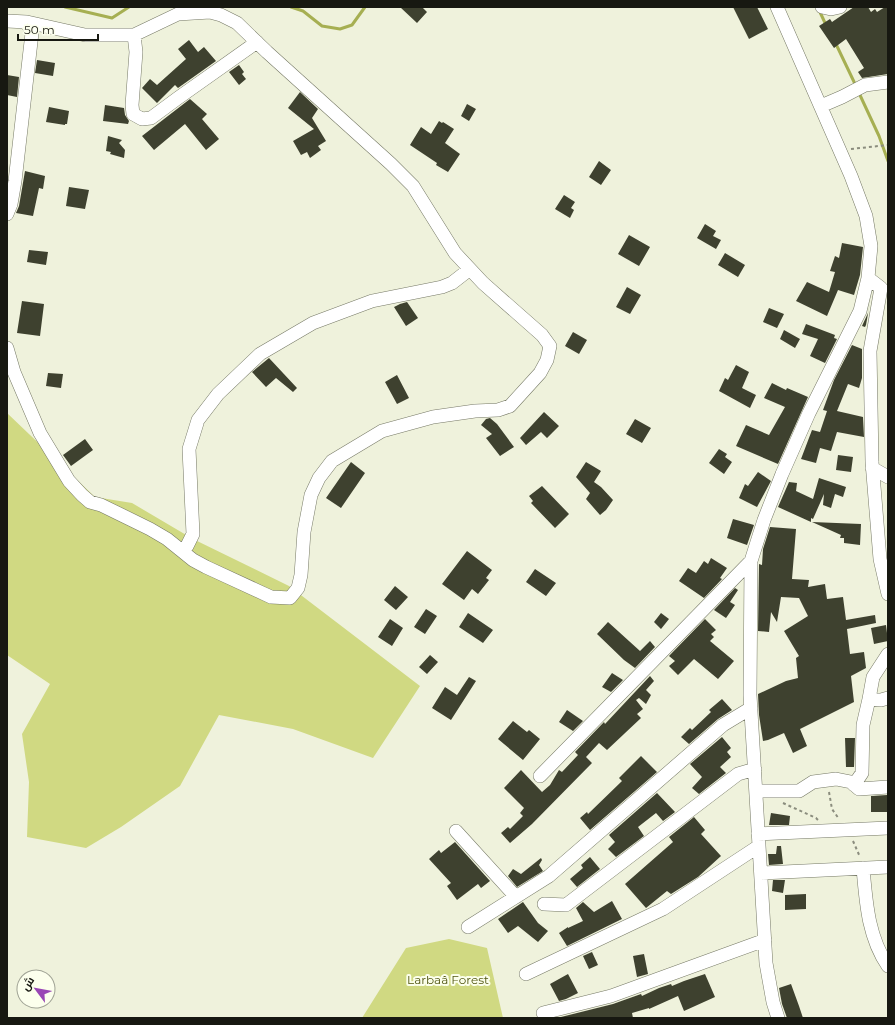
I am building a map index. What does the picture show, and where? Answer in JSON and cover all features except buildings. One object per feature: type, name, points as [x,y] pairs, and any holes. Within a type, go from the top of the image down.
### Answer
[{"type":"street","points":[[777,7],[840,150],[866,216],[870,246],[868,278],[860,311],[809,413],[782,474],[764,520],[751,561],[751,708],[766,963],[773,1002],[778,1018]]},
{"type":"street","points":[[822,7],[831,9],[840,7]]},
{"type":"street","points":[[7,21],[27,22],[85,35],[134,35],[178,14],[210,12],[221,15],[237,23],[413,186],[455,253],[483,283],[542,335],[550,346],[547,360],[540,373],[510,406],[498,410],[475,411],[433,417],[382,431],[332,460],[319,478],[311,495],[304,532],[301,575],[298,588],[290,598],[271,597],[206,567],[167,539],[150,529],[101,505],[90,502],[82,495],[69,481],[40,432],[14,372],[7,348]]},
{"type":"street","points":[[7,214],[11,204],[15,181],[32,33],[27,22]]},
{"type":"street","points":[[134,35],[136,52],[132,105],[133,114],[142,120],[151,118],[257,42]]},
{"type":"street","points":[[821,106],[864,86],[888,82]]},
{"type":"street","points":[[181,550],[187,546],[193,534],[189,449],[198,420],[218,394],[260,354],[314,323],[372,301],[442,287],[452,283],[470,269]]},
{"type":"street","points":[[868,278],[885,290],[870,351],[872,468],[880,560],[888,594]]},
{"type":"street","points":[[872,468],[888,477]]},
{"type":"street","points":[[540,776],[751,561]]},
{"type":"street","points":[[854,785],[862,773],[863,725],[873,677],[888,654]]},
{"type":"street","points":[[869,699],[881,700],[888,698]]},
{"type":"street","points":[[468,927],[549,876],[723,725],[751,708]]},
{"type":"street","points":[[544,904],[566,905],[738,774],[755,769]]},
{"type":"street","points":[[756,791],[799,791],[813,782],[836,778],[851,782],[859,788],[888,787]]},
{"type":"street","points":[[526,974],[663,909],[759,840],[828,831],[888,828]]},
{"type":"street","points":[[456,831],[516,897]]},
{"type":"street","points":[[761,873],[888,867]]},
{"type":"street","points":[[863,868],[868,916],[881,956],[888,966]]},
{"type":"street","points":[[543,1013],[611,996],[765,940]]},
{"type":"path","points":[[840,150],[888,145]]},
{"type":"path","points":[[783,803],[816,818],[828,831]]},
{"type":"green space","points":[[7,413],[95,497],[132,503],[193,539],[289,586],[420,686],[373,758],[293,729],[219,715],[180,786],[121,827],[86,848],[27,837],[29,782],[22,734],[50,684],[7,655]]},
{"type":"green space","name":"Larbaâ Forest","points":[[449,939],[487,948],[503,1018],[362,1018],[406,948]]},
{"type":"waterway","points":[[65,7],[112,18],[129,7]]},
{"type":"waterway","points":[[291,7],[303,11],[322,26],[340,29],[352,25],[365,7]]},
{"type":"waterway","points":[[819,10],[826,25]]},
{"type":"waterway","points":[[835,42],[856,86]]},
{"type":"waterway","points":[[859,93],[879,136],[888,161]]}]
